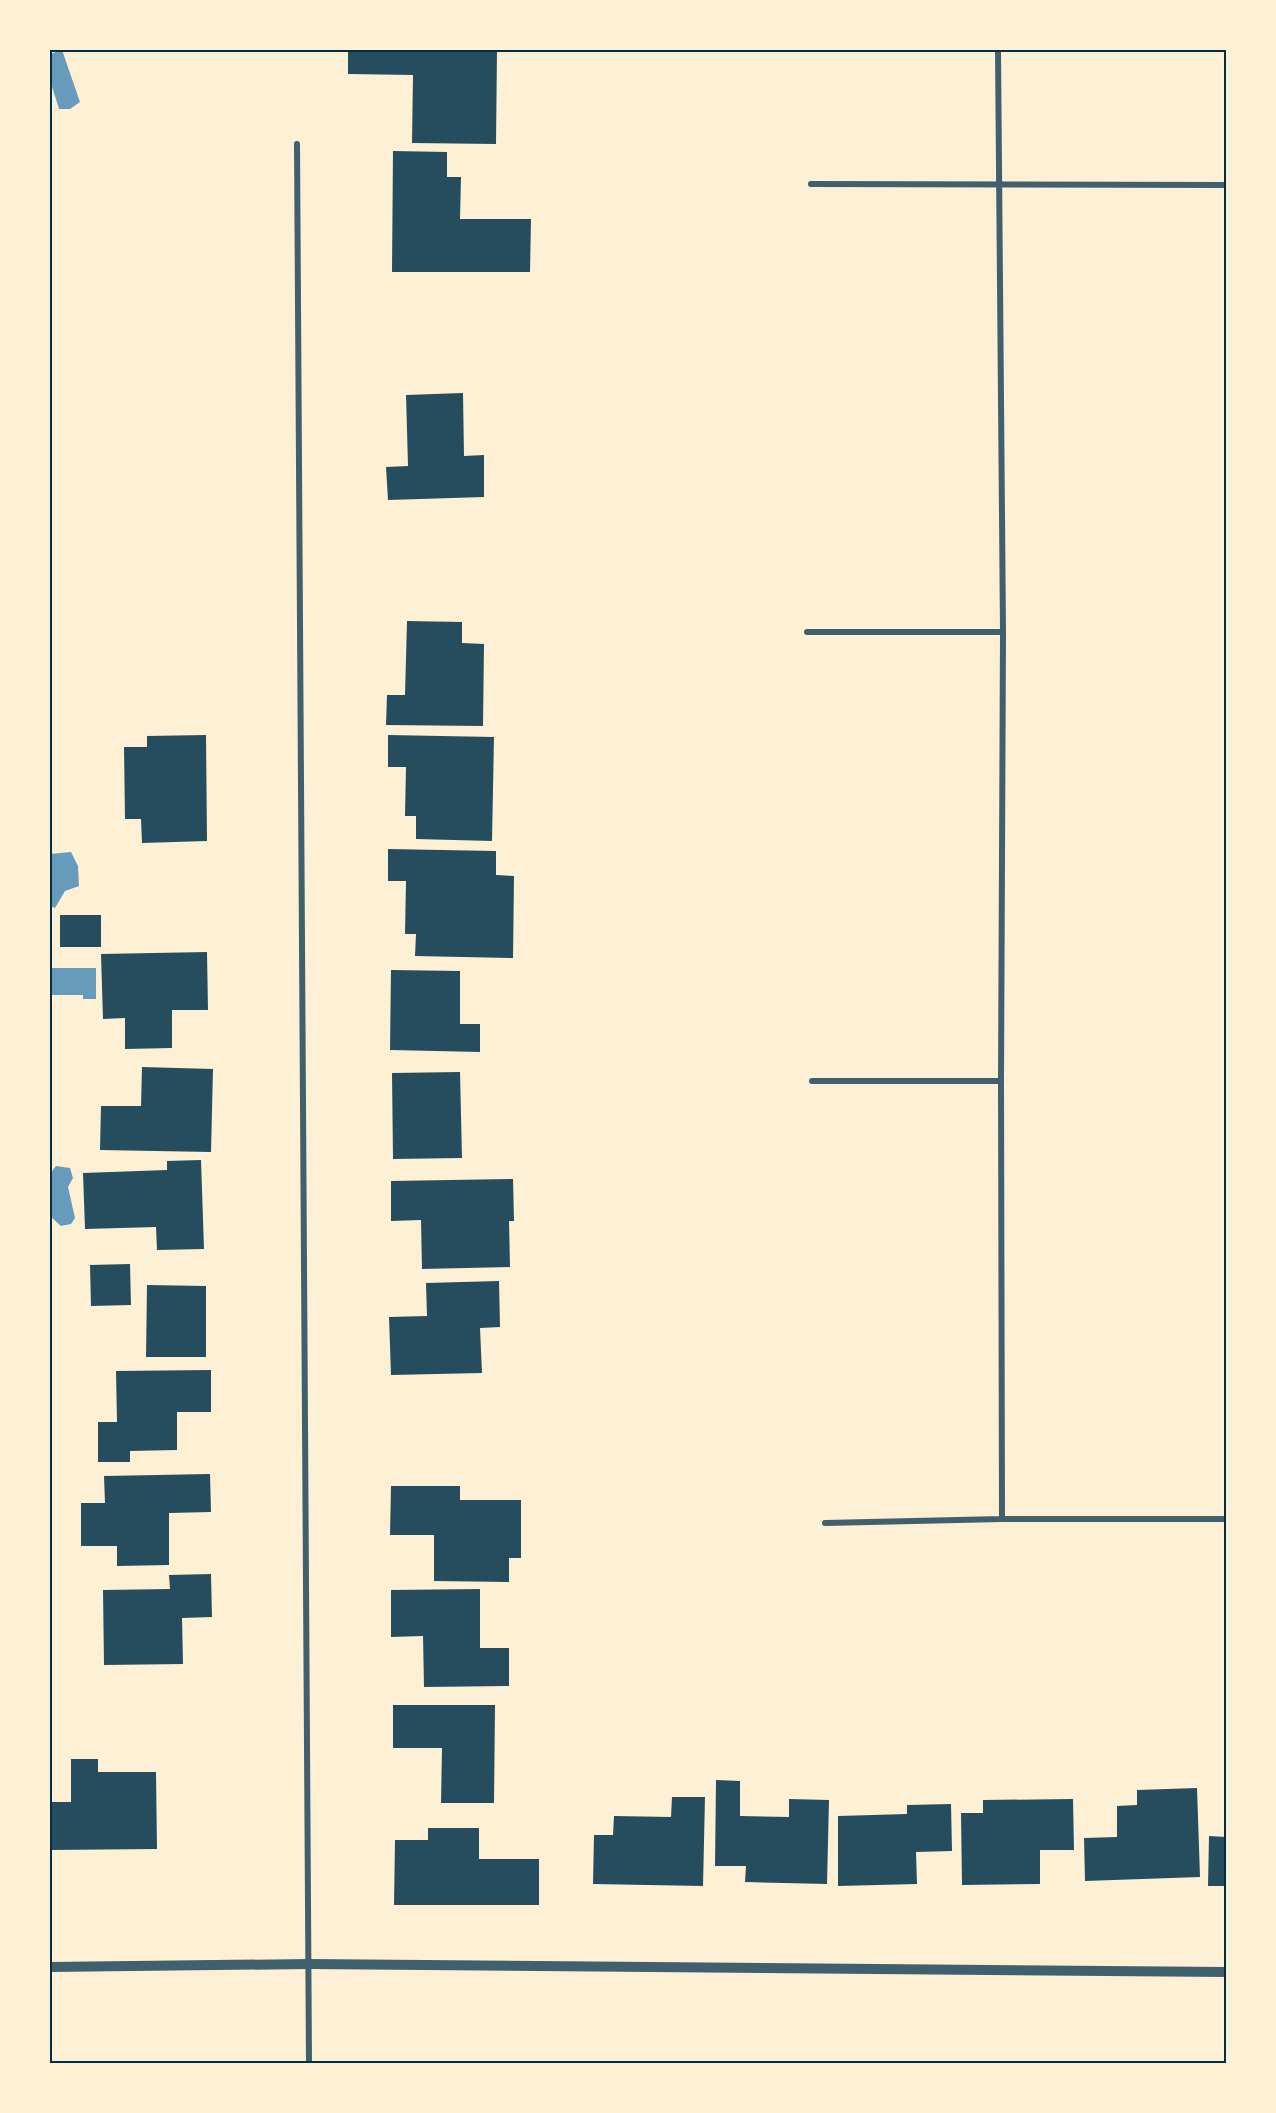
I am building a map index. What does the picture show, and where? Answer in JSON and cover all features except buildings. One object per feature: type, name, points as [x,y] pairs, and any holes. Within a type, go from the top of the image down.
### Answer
[{"type":"street","points":[[998,50],[1003,632],[1002,1519]]},
{"type":"street","points":[[297,144],[309,2064]]},
{"type":"street","points":[[811,184],[1227,185]]},
{"type":"street","points":[[807,632],[1003,632]]},
{"type":"street","points":[[812,1081],[1001,1081]]},
{"type":"street","points":[[825,1523],[1002,1519],[1227,1519]]},
{"type":"street","points":[[50,1967],[309,1964],[1227,1972]]},
{"type":"water","points":[[62,50],[80,102],[70,109],[59,109],[50,80],[50,54]]},
{"type":"water","points":[[71,852],[78,866],[79,886],[65,891],[55,908],[50,906],[50,854]]},
{"type":"water","points":[[50,968],[96,968],[96,999],[83,999],[83,995],[50,995]]},
{"type":"water","points":[[56,1166],[70,1168],[73,1178],[68,1187],[75,1218],[71,1224],[61,1226],[50,1216],[49,1183]]}]
